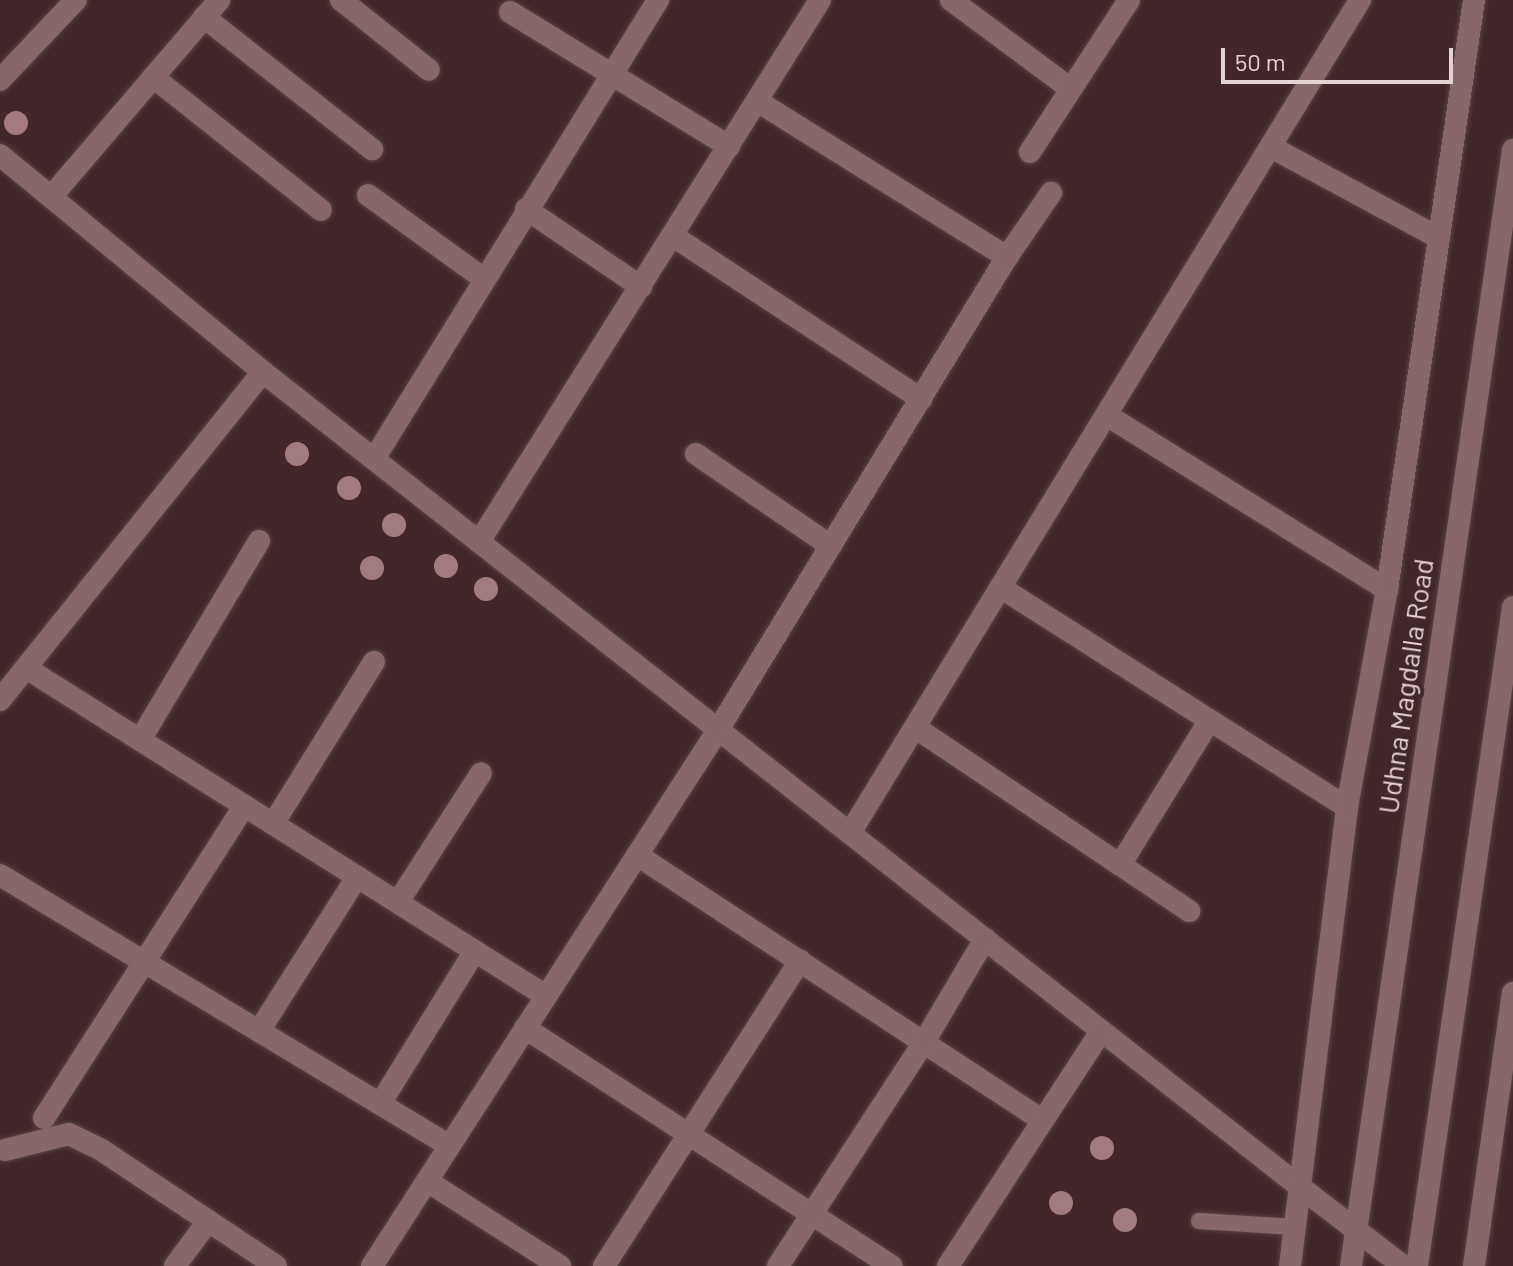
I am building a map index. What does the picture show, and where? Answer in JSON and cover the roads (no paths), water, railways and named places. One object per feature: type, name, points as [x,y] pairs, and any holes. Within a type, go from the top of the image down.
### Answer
[{"type":"street","points":[[0,80],[76,0]]},
{"type":"street","points":[[341,0],[429,70]]},
{"type":"street","points":[[374,459],[658,0]]},
{"type":"street","points":[[479,542],[820,0]]},
{"type":"street","points":[[951,0],[1071,89]]},
{"type":"street","points":[[850,833],[1003,589],[1360,0]]},
{"type":"street","points":[[1290,1266],[1347,807],[1387,590],[1474,0]]},
{"type":"street","points":[[1030,152],[1122,3]]},
{"type":"street","points":[[51,197],[211,8],[372,149]]},
{"type":"street","points":[[510,12],[729,146]]},
{"type":"street","points":[[153,77],[321,210]]},
{"type":"street","points":[[757,101],[1007,257]]},
{"type":"street","points":[[1271,147],[1439,238]]},
{"type":"street","name":"Udhna Magdalla Road","points":[[1351,1266],[1513,150]]},
{"type":"street","points":[[0,155],[263,372],[1403,1266]]},
{"type":"street","points":[[372,1266],[718,730],[1007,257],[1051,193]]},
{"type":"street","points":[[368,195],[484,279]]},
{"type":"street","points":[[526,209],[641,287]]},
{"type":"street","points":[[673,236],[921,399]]},
{"type":"street","points":[[0,700],[263,372]]},
{"type":"street","points":[[1108,416],[1387,590]]},
{"type":"street","points":[[696,454],[831,546]]},
{"type":"street","points":[[140,740],[259,541]]},
{"type":"street","points":[[1003,589],[1208,723],[1347,807]]},
{"type":"street","points":[[1417,1266],[1513,607]]},
{"type":"street","points":[[273,824],[374,662]]},
{"type":"street","points":[[26,668],[546,996]]},
{"type":"street","points":[[1120,865],[1208,723]]},
{"type":"street","points":[[916,728],[1189,911]]},
{"type":"street","points":[[398,902],[481,773]]},
{"type":"street","points":[[44,1118],[244,806]]},
{"type":"street","points":[[637,855],[1042,1120]]},
{"type":"street","points":[[0,875],[450,1146]]},
{"type":"street","points":[[259,1031],[357,877]]},
{"type":"street","points":[[778,1266],[924,1042],[985,939]]},
{"type":"street","points":[[380,1104],[475,951]]},
{"type":"street","points":[[604,1266],[800,961]]},
{"type":"street","points":[[1474,1266],[1513,993]]},
{"type":"street","points":[[525,1028],[892,1266]]},
{"type":"street","points":[[948,1266],[1101,1031]]},
{"type":"street","points":[[2,1152],[69,1134],[100,1149],[276,1266]]},
{"type":"street","points":[[427,1181],[560,1266]]},
{"type":"street","points":[[175,1266],[208,1221]]},
{"type":"lane","points":[[1199,1221],[1295,1227]]}]
